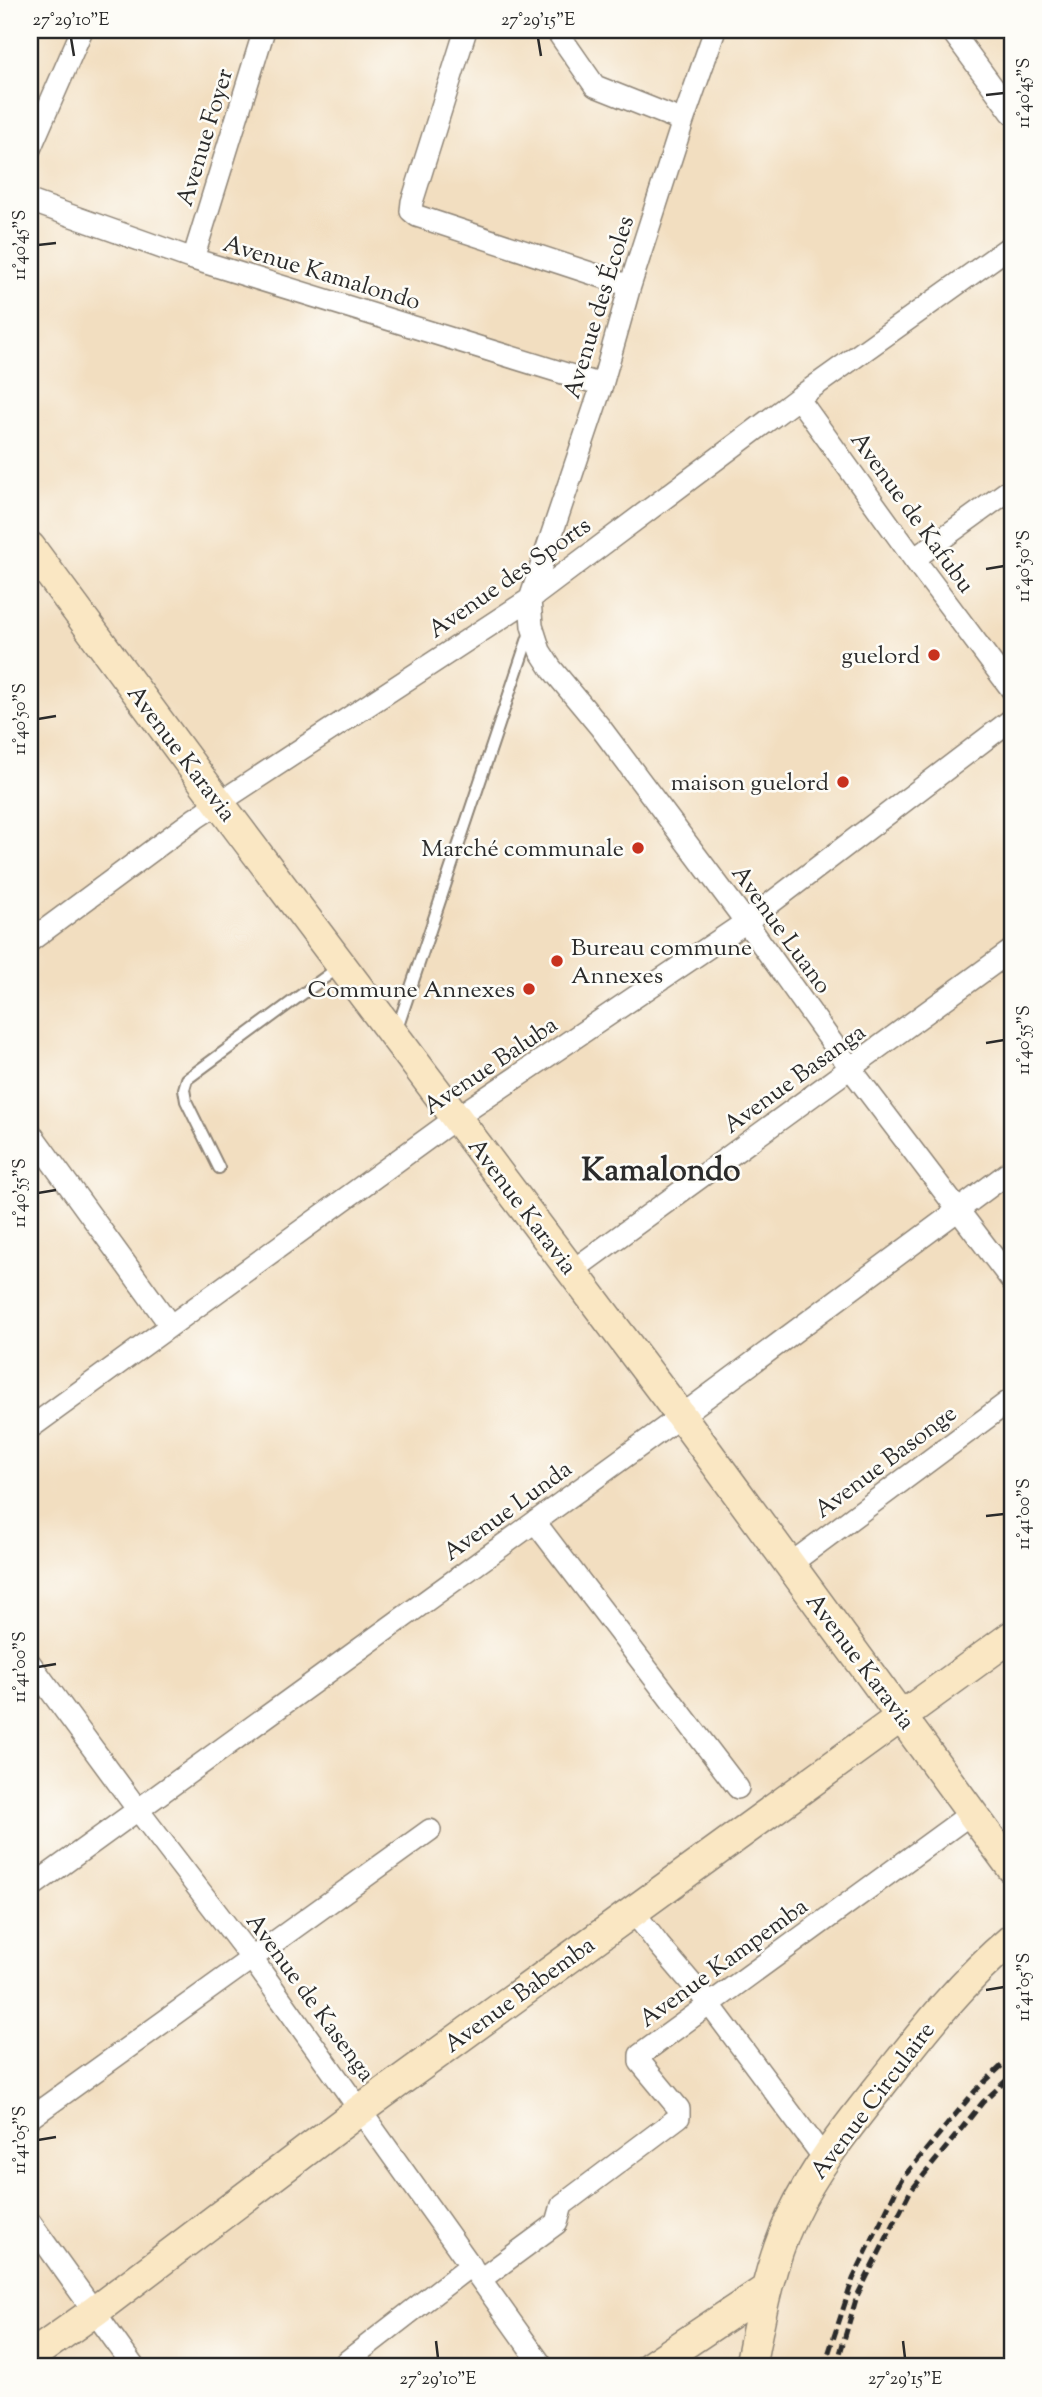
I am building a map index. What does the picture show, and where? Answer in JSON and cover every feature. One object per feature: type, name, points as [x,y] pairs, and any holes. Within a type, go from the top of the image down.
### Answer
[{"type":"street","points":[[30,149],[82,30]]},
{"type":"street","name":"Avenue Foyer","points":[[193,259],[264,30]]},
{"type":"street","points":[[466,30],[411,211],[417,216],[630,286]]},
{"type":"street","points":[[556,30],[595,86],[683,121]]},
{"type":"street","name":"Avenue des Écoles","points":[[530,599],[602,386],[630,286],[715,30]]},
{"type":"street","points":[[951,30],[1012,113]]},
{"type":"street","name":"Avenue Kamalondo","points":[[30,201],[193,259],[602,386]]},
{"type":"street","name":"Avenue des Sports","points":[[30,941],[219,803],[530,599],[798,398],[1012,245]]},
{"type":"street","name":"Avenue de Kafubu","points":[[798,398],[1012,690]]},
{"type":"street","points":[[914,559],[1012,488]]},
{"type":"street","name":"Avenue Karavia","points":[[30,547],[219,803],[681,1416],[1012,1868]]},
{"type":"street","name":"Avenue Luano","points":[[530,599],[532,626],[540,651],[551,668],[600,727],[746,922],[851,1069],[1012,1281]]},
{"type":"street","name":"Avenue Baluba","points":[[30,1428],[457,1118],[746,922],[1012,719]]},
{"type":"street","name":"Avenue Basanga","points":[[572,1271],[1012,950]]},
{"type":"street","points":[[30,1132],[170,1325]]},
{"type":"street","name":"Avenue Lunda","points":[[30,1888],[681,1416],[1012,1170]]},
{"type":"street","name":"Avenue Basonge","points":[[789,1565],[1012,1399]]},
{"type":"street","points":[[535,1522],[738,1788]]},
{"type":"street","name":"Avenue Babemba","points":[[30,2357],[95,2311],[360,2110],[1012,1636]]},
{"type":"street","name":"Avenue de Kasenga","points":[[30,1663],[253,1960],[543,2367]]},
{"type":"street","name":"Avenue Kampemba","points":[[346,2362],[476,2272],[557,2224],[562,2205],[679,2117],[679,2109],[640,2062],[640,2055],[973,1812]]},
{"type":"street","points":[[30,2118],[430,1830]]},
{"type":"street","points":[[634,1911],[710,2006],[824,2158]]},
{"type":"street","name":"Avenue Circulaire","points":[[750,2367],[765,2290],[791,2219],[824,2158],[939,2011],[982,1964],[1012,1939]]},
{"type":"street","points":[[30,2222],[134,2367]]},
{"type":"street","points":[[650,2367],[765,2290]]},
{"type":"lane","points":[[395,1036],[532,626]]},
{"type":"lane","points":[[219,1168],[186,1101],[184,1089],[187,1079],[341,965]]},
{"type":"railway","points":[[824,2367],[853,2279],[901,2180],[975,2091],[1012,2056]]},
{"type":"railway","points":[[836,2367],[857,2296],[910,2192],[983,2102],[1012,2075]]},
{"type":"place","name":"guelord","points":[[934,655]]},
{"type":"place","name":"maison guelord","points":[[843,782]]},
{"type":"place","name":"Marché communale","points":[[638,848]]},
{"type":"place","name":"Bureau commune Annexes","points":[[557,961]]},
{"type":"place","name":"Commune Annexes","points":[[529,989]]},
{"type":"district","name":"Kamalondo","points":[[661,1169]]}]
